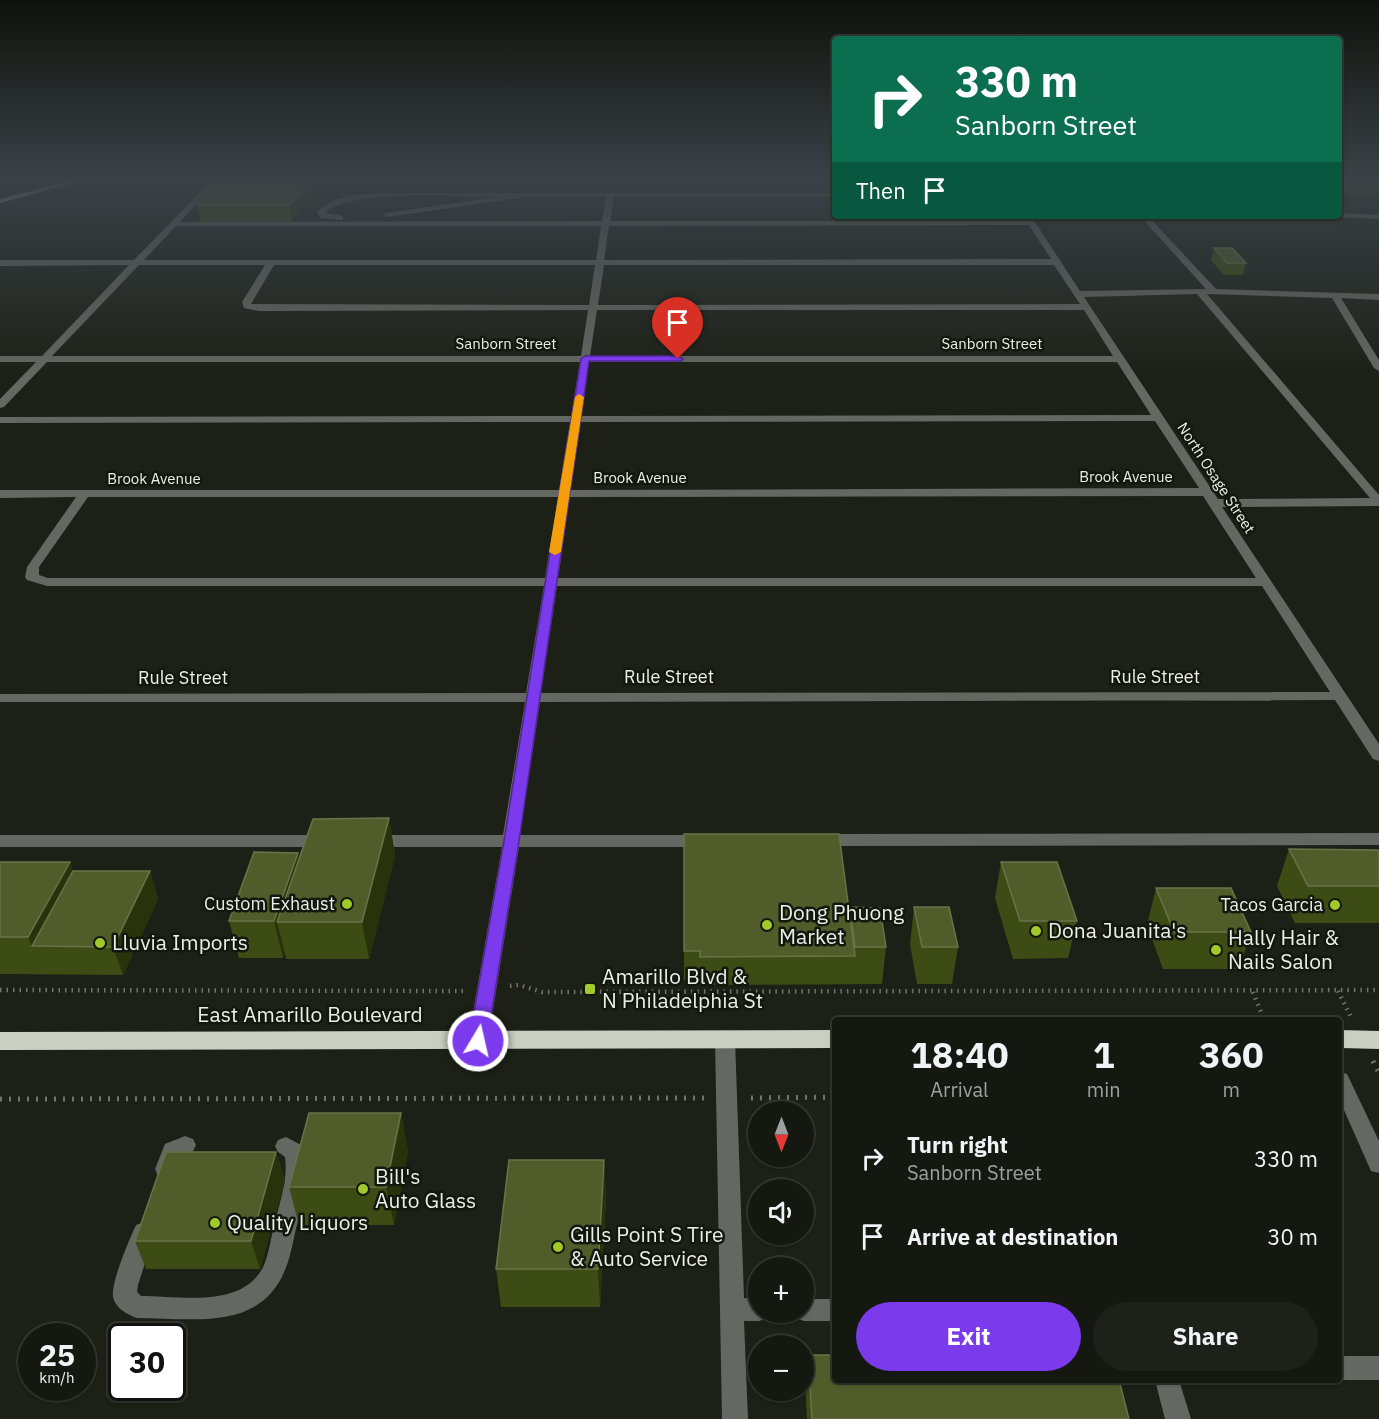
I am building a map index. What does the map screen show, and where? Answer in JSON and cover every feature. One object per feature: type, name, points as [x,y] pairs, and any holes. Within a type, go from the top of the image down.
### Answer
[{"type":"highway","name":"East Amarillo Boulevard","points":[[0,1041],[832,1039]]},
{"type":"highway","points":[[1342,1039],[1379,1040]]},
{"type":"street","points":[[0,405],[154,246]]},
{"type":"street","points":[[478,1041],[512,841],[603,246]]},
{"type":"street","name":"North Osage Street","points":[[1047,246],[1379,756]]},
{"type":"street","points":[[1172,246],[1213,291]]},
{"type":"street","points":[[0,263],[1057,262]]},
{"type":"street","points":[[272,263],[246,302],[247,306],[259,308],[1086,307]]},
{"type":"street","points":[[1199,291],[1379,502]]},
{"type":"street","points":[[1077,294],[1213,291],[1379,297]]},
{"type":"street","points":[[1334,294],[1379,368]]},
{"type":"street","name":"Sanborn Street","points":[[0,359],[1120,359]]},
{"type":"street","points":[[0,420],[1159,418]]},
{"type":"street","name":"Brook Avenue","points":[[0,494],[1208,492]]},
{"type":"street","points":[[84,494],[33,567],[32,577],[47,582],[1267,582]]},
{"type":"street","points":[[1215,504],[1379,502]]},
{"type":"street","name":"Rule Street","points":[[0,698],[1339,696]]},
{"type":"street","points":[[801,840],[1379,839]]},
{"type":"street","points":[[0,841],[718,841]]},
{"type":"street","points":[[725,1039],[726,1158],[735,1419]]},
{"type":"street","points":[[1342,1084],[1379,1164]]},
{"type":"street","points":[[185,1145],[173,1150],[126,1285],[125,1297],[137,1307],[219,1307],[243,1302],[264,1286],[275,1268],[298,1173],[295,1152],[286,1146]]},
{"type":"street","points":[[732,1309],[748,1310]]},
{"type":"street","points":[[814,1310],[832,1310]]},
{"type":"street","points":[[1342,1368],[1379,1368]]},
{"type":"street","points":[[1168,1383],[1178,1419]]},
{"type":"path","points":[[519,985],[542,992],[1379,990]]},
{"type":"path","points":[[0,990],[456,992]]},
{"type":"path","points":[[1253,992],[1263,1017]]},
{"type":"path","points":[[758,1098],[832,1097]]},
{"type":"path","points":[[0,1098],[693,1098]]},
{"type":"building","points":[[1214,248],[1232,248],[1246,263],[1227,263]]},
{"type":"building","points":[[389,818],[362,922],[277,922],[313,819]]},
{"type":"building","points":[[684,834],[839,834],[855,956],[700,957],[700,951],[684,951]]},
{"type":"building","points":[[1289,849],[1378,850],[1379,886],[1308,886]]},
{"type":"building","points":[[254,852],[298,853],[274,921],[229,921]]},
{"type":"building","points":[[0,862],[70,862],[28,937],[0,937]]},
{"type":"building","points":[[1001,862],[1057,862],[1077,921],[1020,921]]},
{"type":"building","points":[[73,871],[150,871],[113,947],[32,946]]},
{"type":"building","points":[[1156,888],[1231,888],[1251,932],[1174,932]]},
{"type":"building","points":[[850,907],[880,908],[886,947],[855,947]]},
{"type":"building","points":[[914,907],[949,907],[958,947],[922,947]]},
{"type":"building","points":[[309,1113],[401,1113],[386,1187],[289,1187]]},
{"type":"building","points":[[166,1152],[276,1152],[251,1241],[135,1241]]},
{"type":"building","points":[[509,1160],[604,1160],[598,1269],[496,1269]]},
{"type":"building","points":[[814,1355],[832,1355],[832,1383],[1120,1383],[1129,1419],[812,1419]]},
{"type":"slow traffic","points":[[555,552],[579,397]]},
{"type":"place","name":"Custom Exhaust","points":[[347,904]]},
{"type":"place","name":"Tacos Garcia","points":[[1335,905]]},
{"type":"place","name":"Dong Phuong Market","points":[[767,925]]},
{"type":"place","name":"Dona Juanita's","points":[[1036,931]]},
{"type":"place","name":"Lluvia Imports","points":[[100,943]]},
{"type":"place","name":"Hally Hair & Nails Salon","points":[[1216,950]]},
{"type":"place","name":"Amarillo Blvd & N Philadelphia St","points":[[590,989]]},
{"type":"place","name":"Bill's Auto Glass","points":[[363,1189]]},
{"type":"place","name":"Quality Liquors","points":[[215,1223]]},
{"type":"place","name":"Gills Point S Tire & Auto Service","points":[[558,1247]]},
{"type":"route","points":[[478,1041],[512,841],[585,359],[678,359]]}]
